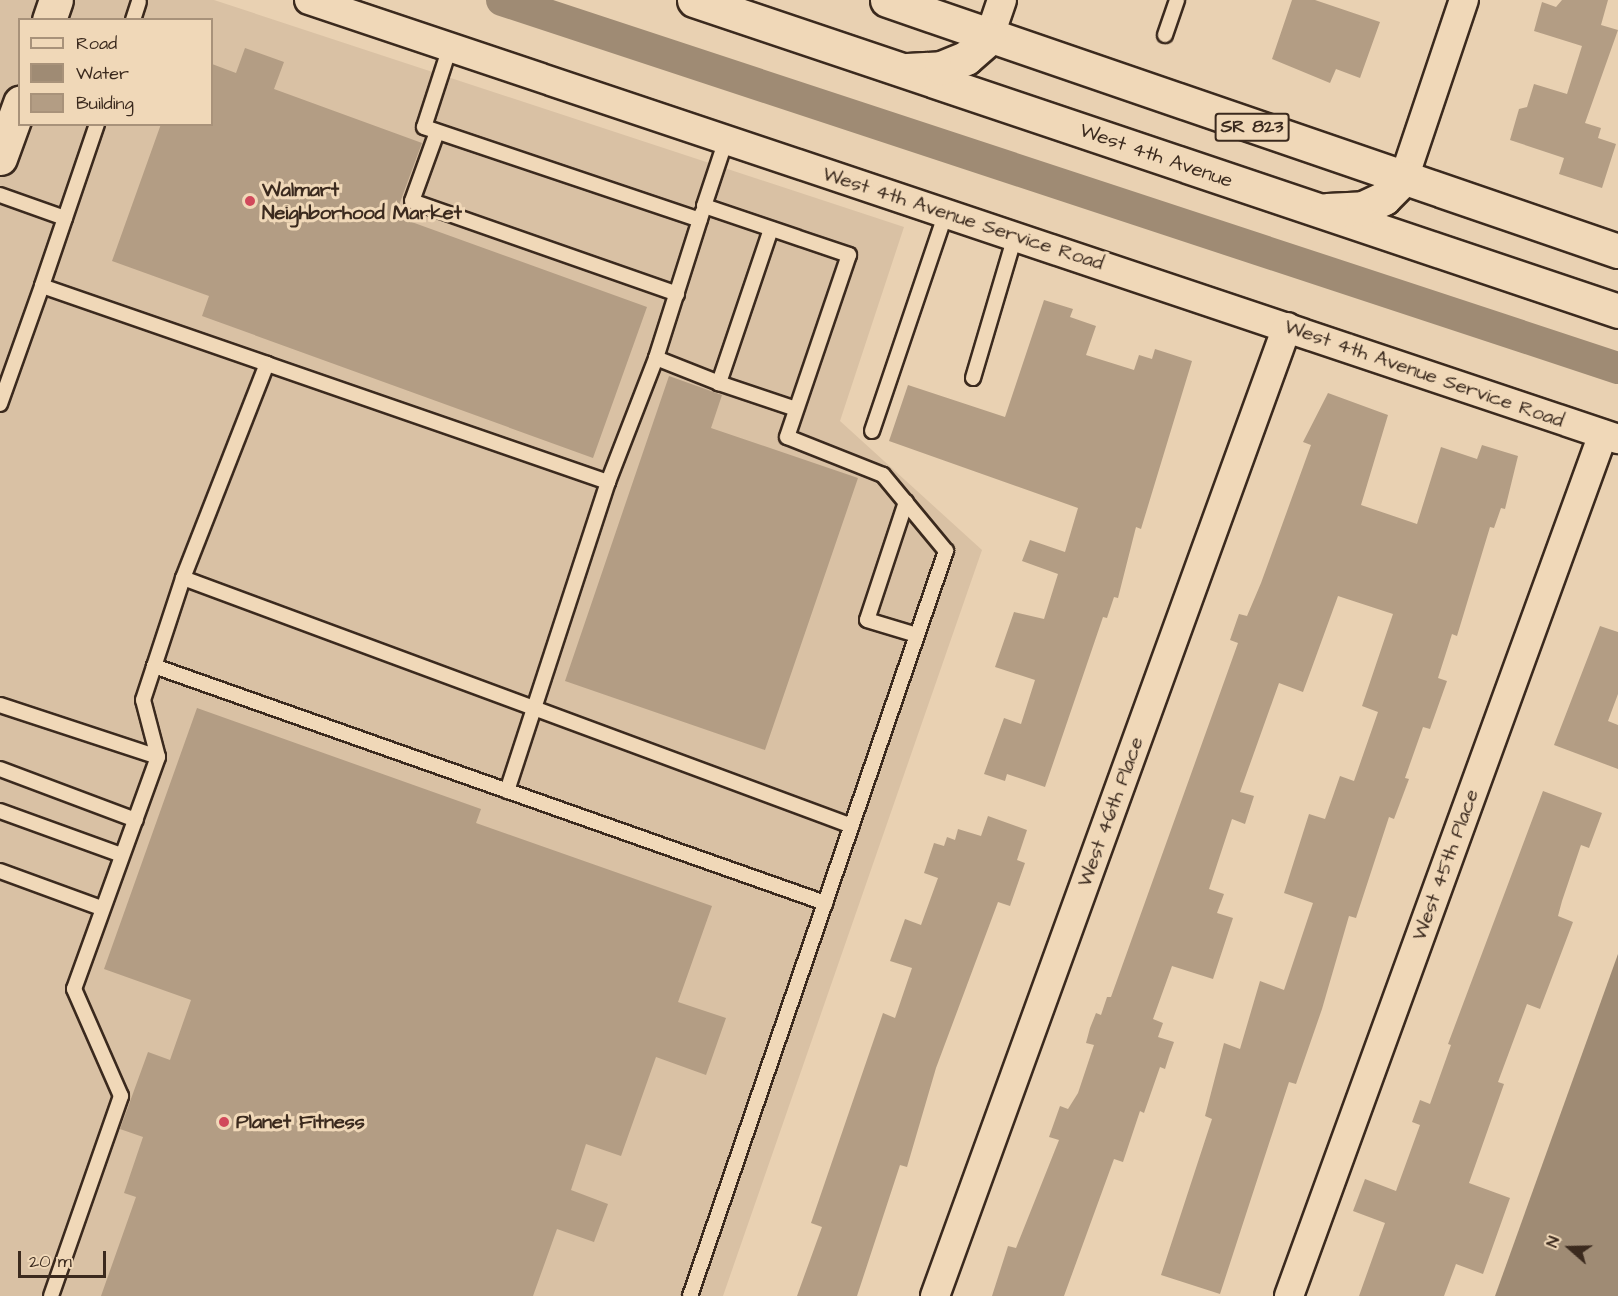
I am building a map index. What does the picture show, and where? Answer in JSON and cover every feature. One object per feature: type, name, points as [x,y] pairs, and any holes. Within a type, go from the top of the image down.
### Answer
[{"type":"main road","points":[[50,18],[56,0]]},
{"type":"main road","name":"West 4th Avenue","points":[[694,0],[899,71],[1618,311]]},
{"type":"main road","name":"SR 823","points":[[886,0],[989,38],[1618,251]]},
{"type":"main road","points":[[899,71],[941,68],[966,58],[989,38]]},
{"type":"main road","points":[[0,158],[18,109]]},
{"type":"main road","points":[[1319,210],[1363,208],[1384,198],[1404,178]]},
{"type":"street","name":"West 4th Avenue Service Road","points":[[309,0],[1610,436]]},
{"type":"street","points":[[989,38],[1002,0]]},
{"type":"street","points":[[1404,178],[1464,0]]},
{"type":"street","name":"West 46th Place","points":[[935,1296],[1287,327]]},
{"type":"street","name":"West 45th Place","points":[[1290,1296],[1610,436]]},
{"type":"lane","points":[[1165,36],[1177,0]]},
{"type":"lane","points":[[134,18],[139,2]]},
{"type":"lane","points":[[450,47],[424,127],[700,220]]},
{"type":"lane","points":[[0,404],[96,126]]},
{"type":"lane","points":[[437,132],[412,201],[677,294]]},
{"type":"lane","points":[[507,791],[536,709],[608,482],[656,358],[726,140]]},
{"type":"lane","points":[[0,195],[65,218]]},
{"type":"lane","points":[[690,1296],[946,551],[884,475],[788,437],[849,255],[704,206]]},
{"type":"lane","points":[[872,431],[946,213]]},
{"type":"lane","points":[[719,383],[771,229]]},
{"type":"lane","points":[[973,378],[1015,236]]},
{"type":"lane","points":[[42,286],[608,482]]},
{"type":"lane","points":[[656,358],[719,383],[796,409]]},
{"type":"lane","points":[[51,1296],[121,1096],[74,989],[119,854],[136,820],[158,757],[143,700],[183,578],[267,364]]},
{"type":"lane","points":[[906,502],[867,620],[917,635]]},
{"type":"lane","points":[[183,578],[852,826]]},
{"type":"lane","points":[[154,666],[825,903]]},
{"type":"lane","points":[[0,705],[158,757]]},
{"type":"lane","points":[[0,769],[136,820]]},
{"type":"lane","points":[[0,811],[119,854]]},
{"type":"lane","points":[[0,872],[101,908]]},
{"type":"shaded area","points":[[0,0],[214,0],[904,227],[840,421],[982,550],[723,1296],[0,1296]]},
{"type":"water","points":[[1618,954],[1618,1296],[1495,1296]]},
{"type":"building","points":[[1292,0],[1315,0],[1380,22],[1360,78],[1336,69],[1330,83],[1272,59]]},
{"type":"building","points":[[1562,0],[1608,0],[1601,25],[1618,30],[1585,123],[1601,128],[1598,138],[1616,144],[1602,188],[1559,174],[1564,158],[1510,140],[1519,109],[1527,107],[1534,84],[1567,94],[1582,46],[1534,31],[1542,2],[1556,7]]},
{"type":"building","points":[[245,48],[284,62],[274,89],[422,143],[395,216],[647,307],[593,458],[202,316],[209,296],[112,261],[160,126],[213,126],[213,64],[236,73]]},
{"type":"building","points":[[1044,300],[1073,309],[1070,317],[1096,326],[1086,355],[1134,370],[1139,355],[1152,359],[1155,349],[1192,361],[1141,529],[1136,527],[1118,598],[1114,597],[1107,618],[1103,617],[1045,787],[1007,774],[1005,781],[984,774],[1004,718],[1021,724],[1035,680],[995,667],[1014,612],[1044,619],[1058,574],[1022,561],[1030,540],[1065,552],[1078,508],[889,441],[908,385],[1005,417]]},
{"type":"building","points":[[669,376],[722,395],[711,428],[858,478],[765,750],[565,681]]},
{"type":"building","points":[[1328,393],[1388,415],[1361,505],[1417,524],[1441,447],[1477,459],[1482,445],[1518,456],[1505,509],[1501,508],[1494,528],[1490,527],[1457,636],[1452,634],[1438,678],[1447,681],[1430,729],[1423,727],[1405,778],[1409,779],[1394,819],[1389,817],[1356,918],[1349,916],[1322,1009],[1296,1084],[1289,1082],[1220,1294],[1161,1275],[1212,1119],[1205,1116],[1224,1043],[1240,1049],[1260,981],[1284,990],[1313,903],[1284,893],[1309,814],[1325,819],[1340,776],[1354,781],[1378,712],[1362,706],[1393,614],[1338,596],[1303,692],[1279,683],[1240,792],[1254,796],[1245,824],[1232,819],[1209,889],[1224,894],[1217,913],[1233,918],[1213,979],[1172,966],[1153,1019],[1163,1023],[1158,1037],[1174,1042],[1165,1069],[1160,1067],[1144,1113],[1140,1111],[1123,1162],[1114,1159],[1064,1296],[992,1296],[1008,1246],[1016,1248],[1059,1140],[1049,1137],[1060,1106],[1068,1109],[1078,1093],[1094,1045],[1086,1043],[1090,1028],[1096,1013],[1101,1015],[1107,997],[1111,997],[1238,643],[1230,640],[1239,614],[1247,616],[1261,583],[1311,445],[1303,442]]},
{"type":"building","points":[[1600,626],[1618,632],[1618,694],[1608,721],[1618,725],[1618,769],[1554,745]]},
{"type":"building","points":[[197,708],[481,809],[476,823],[712,906],[678,1002],[726,1018],[706,1075],[656,1057],[621,1156],[586,1144],[571,1190],[608,1204],[594,1242],[557,1229],[533,1296],[101,1296],[136,1197],[124,1193],[143,1137],[120,1129],[148,1052],[170,1060],[191,1000],[104,969]]},
{"type":"building","points":[[1543,791],[1602,813],[1589,848],[1581,845],[1558,916],[1573,922],[1540,1009],[1527,1004],[1498,1082],[1504,1084],[1469,1183],[1510,1198],[1483,1274],[1456,1264],[1444,1296],[1359,1296],[1385,1223],[1353,1211],[1365,1179],[1396,1191],[1420,1125],[1412,1122],[1420,1100],[1430,1104],[1451,1045],[1448,1044]]},
{"type":"building","points":[[988,816],[1027,830],[1017,860],[1025,863],[1010,906],[998,902],[936,1068],[907,1167],[900,1165],[857,1296],[797,1296],[822,1227],[811,1223],[883,1013],[895,1018],[912,968],[890,961],[905,919],[921,925],[938,878],[924,873],[934,843],[944,846],[947,837],[955,840],[958,829],[981,836]]},
{"type":"waterway","points":[[502,0],[1618,368]]},
{"type":"place","name":"Walmart Neighborhood Market","points":[[250,201]]},
{"type":"place","name":"Planet Fitness","points":[[224,1122]]}]
